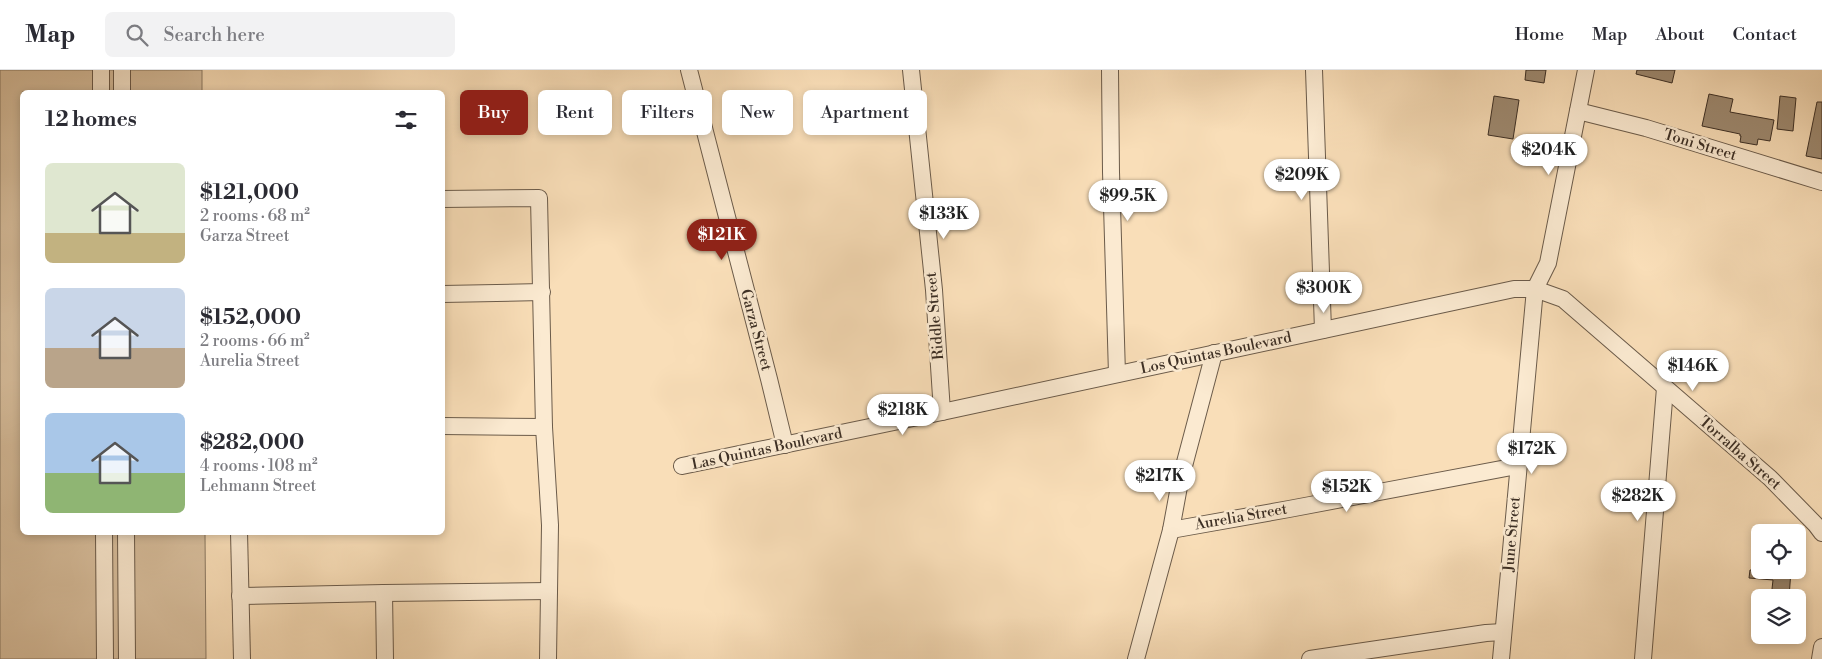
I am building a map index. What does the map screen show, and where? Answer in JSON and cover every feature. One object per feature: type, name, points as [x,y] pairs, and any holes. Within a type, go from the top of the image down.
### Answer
[{"type":"street","points":[[101,70],[102,90]]},
{"type":"street","points":[[122,70],[122,90]]},
{"type":"street","name":"Garza Street","points":[[689,70],[770,379],[785,445]]},
{"type":"street","name":"Riddle Street","points":[[911,70],[934,290],[942,412]]},
{"type":"street","points":[[1110,70],[1117,374]]},
{"type":"street","points":[[1314,70],[1323,330]]},
{"type":"street","points":[[1535,289],[1548,263],[1586,70]]},
{"type":"street","name":"Toni Street","points":[[1578,111],[1646,128],[1822,182]]},
{"type":"street","points":[[445,198],[539,198],[544,426],[550,525],[548,659]]},
{"type":"street","name":"Los Quintas Boulevard","points":[[1117,374],[1514,289],[1535,289]]},
{"type":"street","name":"Torralba Street","points":[[1535,289],[1562,299],[1770,478],[1816,525],[1822,534]]},
{"type":"street","name":"June Street","points":[[1501,659],[1517,466],[1535,289]]},
{"type":"street","points":[[445,294],[542,292]]},
{"type":"street","points":[[1136,659],[1171,530],[1180,481],[1214,353]]},
{"type":"street","name":"Las Quintas Boulevard","points":[[682,466],[1117,374]]},
{"type":"street","points":[[1643,659],[1665,388]]},
{"type":"street","points":[[445,426],[544,426]]},
{"type":"street","name":"Aurelia Street","points":[[1171,530],[1517,466]]},
{"type":"street","points":[[104,535],[105,659]]},
{"type":"street","points":[[126,535],[127,659]]},
{"type":"street","points":[[239,535],[242,659]]},
{"type":"street","points":[[104,585],[126,585]]},
{"type":"street","points":[[240,596],[549,591]]},
{"type":"street","points":[[384,593],[385,659]]},
{"type":"street","points":[[1310,659],[1374,648],[1503,632]]},
{"type":"street","points":[[1820,659],[1822,647]]},
{"type":"shaded area","points":[[0,70],[202,70],[202,90],[20,90],[20,535],[205,535],[206,659],[0,659]]},
{"type":"building","points":[[1526,70],[1546,70],[1544,83],[1525,80]]},
{"type":"building","points":[[1637,70],[1675,70],[1672,83],[1636,74]]},
{"type":"building","points":[[1709,94],[1733,99],[1730,112],[1774,120],[1770,141],[1758,139],[1757,145],[1740,142],[1740,134],[1702,126]]},
{"type":"building","points":[[1494,96],[1519,100],[1513,139],[1488,135]]},
{"type":"building","points":[[1780,96],[1796,98],[1793,131],[1777,129]]},
{"type":"building","points":[[1817,102],[1822,102],[1822,159],[1806,156]]},
{"type":"building","points":[[1761,579],[1790,579],[1790,589],[1772,589],[1773,580]]}]
